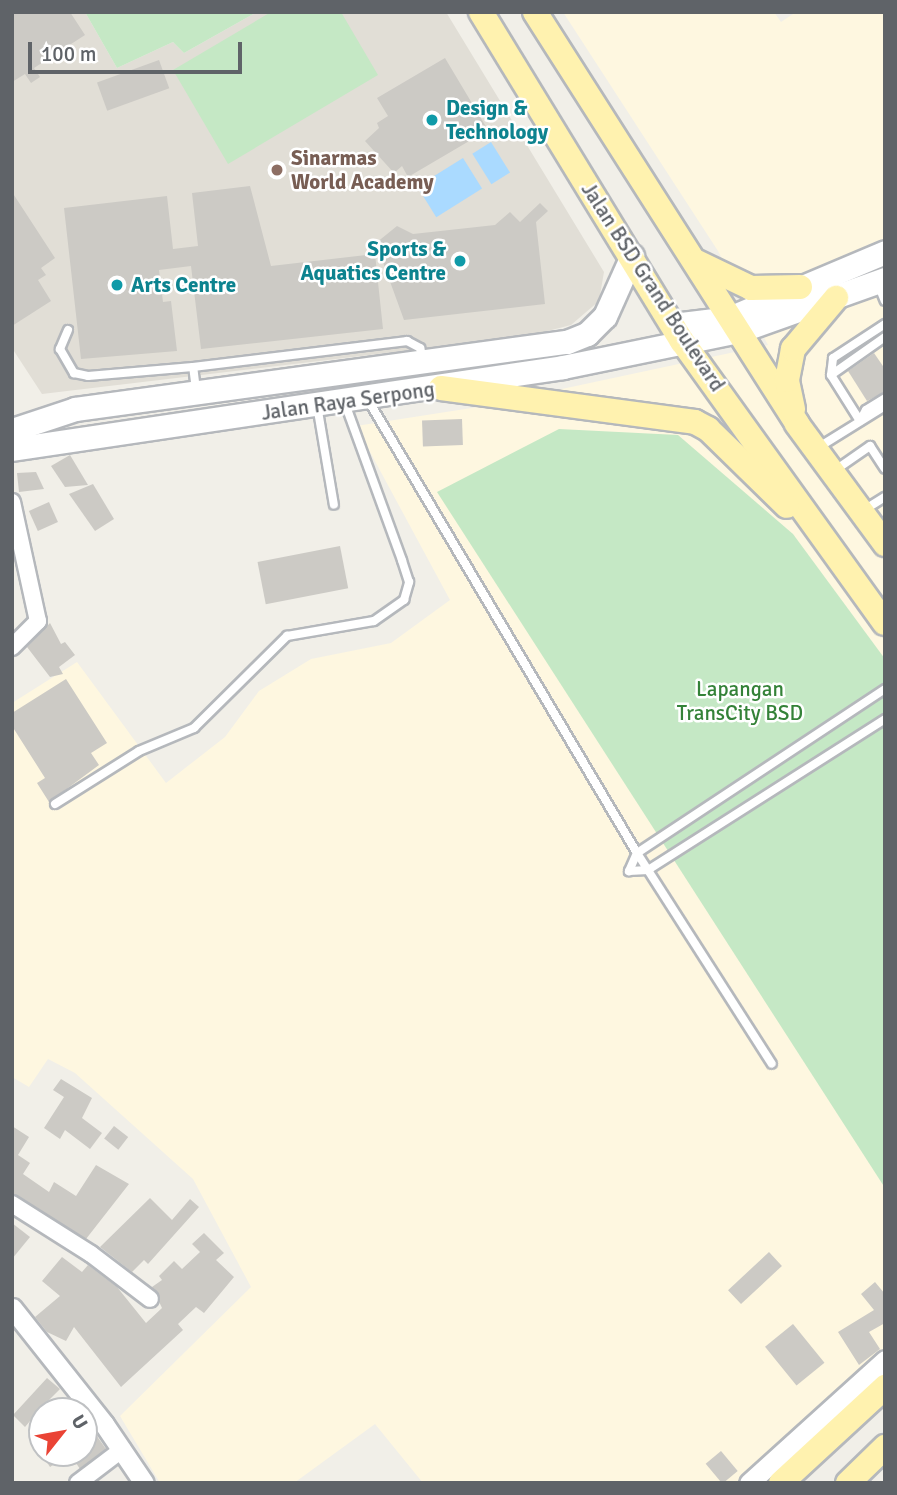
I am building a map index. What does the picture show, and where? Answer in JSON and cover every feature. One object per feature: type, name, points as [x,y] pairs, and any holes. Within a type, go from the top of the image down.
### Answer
[{"type":"main road","name":"Jalan BSD Grand Boulevard","points":[[481,12],[678,333],[885,623]]},
{"type":"main road","points":[[534,12],[797,424],[885,544]]},
{"type":"main road","points":[[734,324],[800,287],[885,252]]},
{"type":"main road","name":"Jalan Raya Serpong","points":[[12,430],[75,409],[424,365],[567,342],[587,334],[605,316],[632,256]]},
{"type":"main road","points":[[691,258],[743,286],[800,287]]},
{"type":"main road","points":[[734,324],[882,288]]},
{"type":"main road","points":[[797,424],[788,388],[789,362],[798,341],[836,298]]},
{"type":"main road","name":"Jalan Raya Serpong","points":[[12,449],[77,442],[355,398],[441,388],[678,333],[734,324]]},
{"type":"main road","points":[[441,388],[695,422],[708,429],[838,555]]},
{"type":"main road","points":[[75,409],[77,442]]},
{"type":"main road","points":[[781,1483],[885,1387]]},
{"type":"main road","points":[[848,1483],[885,1447]]},
{"type":"street","points":[[12,502],[38,621],[12,647]]},
{"type":"street","points":[[12,1204],[92,1254],[150,1300]]},
{"type":"street","points":[[12,1308],[123,1449],[144,1483]]},
{"type":"street","points":[[749,1483],[885,1360]]},
{"type":"street","points":[[78,1483],[123,1449]]},
{"type":"lane","points":[[860,421],[831,375],[833,358],[885,324]]},
{"type":"lane","points":[[68,330],[60,349],[74,373],[88,376],[193,367],[407,341],[420,348],[424,365]]},
{"type":"lane","points":[[831,375],[885,337]]},
{"type":"lane","points":[[193,367],[196,393]]},
{"type":"lane","points":[[55,804],[139,751],[194,728],[287,636],[374,621],[404,600],[409,582],[355,398]]},
{"type":"lane","points":[[355,398],[648,870],[772,1064]]},
{"type":"lane","points":[[860,421],[866,410],[885,398]]},
{"type":"lane","points":[[317,405],[334,505]]},
{"type":"lane","points":[[816,450],[885,405]]},
{"type":"lane","points":[[832,472],[870,446],[885,469]]},
{"type":"lane","points":[[860,512],[885,496]]},
{"type":"lane","points":[[885,689],[638,853],[629,871],[648,870],[885,719]]},
{"type":"shaded area","name":"Sinarmas World Academy","points":[[12,12],[85,12],[117,68],[173,42],[184,53],[257,12],[446,12],[604,272],[599,301],[571,325],[528,336],[42,394],[12,348]]},
{"type":"shaded area","points":[[563,12],[774,12],[781,22],[796,12],[885,12],[885,1356],[749,1483],[423,1483],[375,1424],[294,1483],[160,1483],[120,1416],[251,1287],[193,1179],[75,1073],[48,1059],[29,1087],[12,1077],[12,703],[77,662],[166,783],[225,737],[259,691],[311,659],[391,643],[450,600],[356,426],[478,407],[768,345],[718,251]]},
{"type":"green space","points":[[85,12],[257,12],[184,53],[173,42],[117,68]]},
{"type":"green space","points":[[271,12],[341,12],[378,75],[228,164],[173,70]]},
{"type":"green space","name":"Lapangan TransCity BSD","points":[[559,429],[678,435],[793,534],[885,659],[885,1188],[437,492]]},
{"type":"water","points":[[491,142],[510,173],[491,184],[472,154]]},
{"type":"water","points":[[463,158],[482,189],[436,217],[417,187]]},
{"type":"building","points":[[12,12],[70,12],[85,35],[34,68],[40,77],[31,83],[25,74],[12,82]]},
{"type":"building","name":"Design & Technology","points":[[445,58],[488,130],[408,177],[402,166],[394,173],[365,141],[379,128],[377,123],[388,116],[377,98]]},
{"type":"building","points":[[159,60],[169,88],[107,111],[97,83]]},
{"type":"building","points":[[250,186],[271,266],[375,254],[383,329],[201,349],[191,266],[159,270],[163,302],[171,301],[177,351],[81,359],[64,208],[167,196],[173,249],[198,246],[192,193]]},
{"type":"building","points":[[12,192],[55,258],[41,268],[46,275],[38,280],[51,301],[12,326]]},
{"type":"building","name":"Sports & Aquatics Centre","points":[[540,203],[548,211],[536,222],[545,304],[404,320],[376,243],[397,226],[413,234],[495,225],[510,212],[520,222]]},
{"type":"building","points":[[874,353],[885,369],[885,392],[867,401],[848,371]]},
{"type":"building","points":[[462,419],[463,445],[423,446],[422,420]]},
{"type":"building","points":[[70,455],[88,485],[65,487],[51,466]]},
{"type":"building","points":[[36,472],[44,489],[19,492],[17,473]]},
{"type":"building","points":[[93,484],[114,519],[95,531],[69,494]]},
{"type":"building","points":[[49,502],[58,522],[38,531],[29,511]]},
{"type":"building","points":[[340,546],[348,588],[266,604],[258,562]]},
{"type":"building","points":[[50,623],[61,644],[65,642],[75,655],[59,667],[63,674],[50,677],[27,647]]},
{"type":"building","points":[[66,679],[107,743],[91,753],[99,765],[49,802],[37,783],[45,778],[12,726],[12,713]]},
{"type":"building","points":[[61,1079],[92,1098],[82,1118],[102,1133],[90,1149],[65,1130],[60,1139],[44,1128],[64,1097],[53,1090]]},
{"type":"building","points":[[12,1126],[29,1137],[18,1155],[30,1163],[23,1174],[49,1192],[54,1182],[76,1196],[96,1165],[129,1184],[86,1239],[12,1194]]},
{"type":"building","points":[[114,1126],[128,1137],[118,1150],[104,1139]]},
{"type":"building","points":[[150,1198],[172,1220],[190,1199],[199,1207],[148,1264],[144,1260],[132,1272],[100,1247]]},
{"type":"building","points":[[12,1223],[30,1237],[12,1259]]},
{"type":"building","points":[[204,1233],[224,1253],[216,1260],[234,1277],[204,1313],[196,1307],[178,1324],[183,1330],[121,1387],[74,1327],[66,1341],[47,1332],[35,1317],[60,1296],[42,1281],[62,1257],[82,1272],[88,1265],[117,1287],[146,1323],[162,1308],[152,1287],[162,1280],[159,1276],[174,1261],[182,1269],[200,1252],[192,1244]]},
{"type":"building","points":[[769,1252],[782,1266],[741,1304],[728,1290]]},
{"type":"building","points":[[875,1282],[885,1294],[885,1323],[869,1332],[880,1349],[859,1365],[838,1332],[874,1310],[861,1294]]},
{"type":"building","points":[[793,1324],[824,1363],[796,1386],[765,1347]]},
{"type":"building","points":[[47,1378],[60,1389],[52,1397],[30,1397]]},
{"type":"building","points":[[28,1399],[28,1423],[25,1427],[13,1415]]},
{"type":"building","points":[[98,1438],[106,1449],[98,1455]]},
{"type":"building","points":[[721,1451],[738,1471],[722,1483],[706,1464]]},
{"type":"place","name":"Design & Technology","points":[[432,120]]},
{"type":"place","name":"Sinarmas World Academy","points":[[277,170]]},
{"type":"place","name":"Sports & Aquatics Centre","points":[[460,261]]},
{"type":"place","name":"Arts Centre","points":[[117,285]]}]
